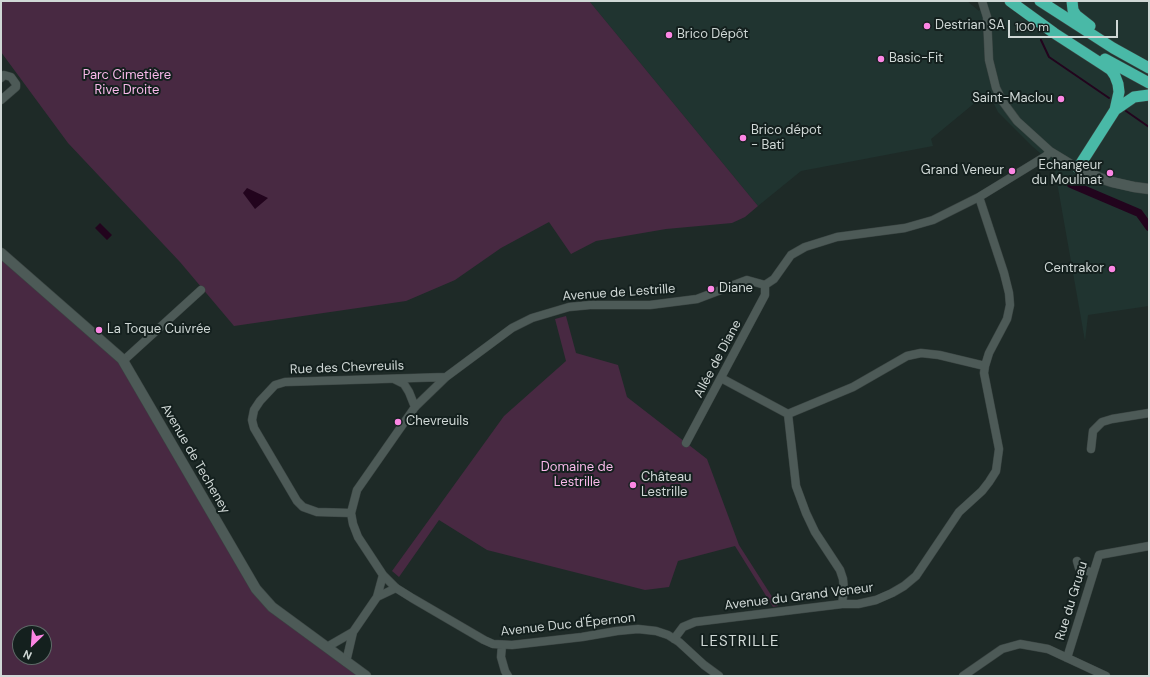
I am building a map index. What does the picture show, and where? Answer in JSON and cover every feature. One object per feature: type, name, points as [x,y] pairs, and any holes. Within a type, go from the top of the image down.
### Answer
[{"type":"highway","points":[[1010,1],[1054,33],[1111,70],[1116,76],[1118,84],[1118,101],[1115,110],[1078,168]]},
{"type":"highway","points":[[1018,1],[1071,38],[1149,83]]},
{"type":"highway","points":[[1040,1],[1097,38],[1149,68]]},
{"type":"highway","points":[[1072,1],[1073,10],[1085,23],[1149,61]]},
{"type":"highway","points":[[1115,110],[1134,97],[1149,95]]},
{"type":"street","points":[[982,1],[987,17],[989,60],[996,88],[1003,102],[1017,121],[1050,151],[1078,168],[1112,182],[1149,189]]},
{"type":"street","points":[[1,78],[4,76],[11,77],[16,84],[16,87],[1,100]]},
{"type":"street","points":[[765,285],[774,279],[791,255],[805,247],[837,237],[905,228],[933,220],[979,197],[1046,156],[1050,151]]},
{"type":"street","points":[[788,414],[853,387],[907,356],[921,354],[939,355],[984,366],[989,353],[1007,319],[1010,305],[1009,293],[1004,273],[979,197]]},
{"type":"street","name":"Avenue de Techeney","points":[[1,253],[93,332],[123,361],[256,589],[272,607],[366,676]]},
{"type":"street","name":"Avenue de Lestrille","points":[[396,588],[383,575],[358,537],[351,513],[357,490],[415,407],[446,378],[512,328],[532,318],[554,310],[569,306],[590,304],[650,305],[697,299],[748,280],[765,285]]},
{"type":"street","name":"Allée de Diane","points":[[686,443],[765,295],[765,285]]},
{"type":"street","points":[[123,361],[201,290]]},
{"type":"street","name":"Avenue du Grand Veneur","points":[[674,639],[683,627],[695,622],[842,604],[858,604],[876,600],[904,586],[916,576],[959,512],[982,491],[996,471],[999,449],[984,373],[984,366]]},
{"type":"street","name":"Rue des Chevreuils","points":[[351,513],[317,512],[303,507],[297,501],[254,428],[252,420],[254,410],[269,390],[275,385],[285,382],[446,378]]},
{"type":"street","points":[[721,378],[788,414]]},
{"type":"street","points":[[393,379],[404,384],[415,407]]},
{"type":"street","points":[[1091,449],[1091,436],[1093,430],[1102,422],[1112,418],[1149,413]]},
{"type":"street","points":[[788,414],[796,486],[815,532],[840,570],[844,590],[842,604]]},
{"type":"street","name":"Rue du Gruau","points":[[1066,658],[1099,555],[1149,546]]},
{"type":"street","points":[[1077,561],[1079,568],[1093,573]]},
{"type":"street","points":[[327,648],[352,632],[377,597],[383,575]]},
{"type":"street","points":[[377,597],[396,588]]},
{"type":"street","name":"Avenue Duc d'Épernon","points":[[396,588],[484,640],[494,644],[502,645],[548,641],[638,628],[668,635],[679,642],[713,675]]},
{"type":"street","points":[[346,662],[352,632]]},
{"type":"street","points":[[963,676],[1002,649],[1020,644],[1048,649],[1100,675]]},
{"type":"street","points":[[502,645],[501,657],[508,676]]},
{"type":"shaded area","points":[[967,1],[979,11],[985,1],[1149,1],[1149,306],[1088,315],[1085,341],[1054,165],[1033,147],[998,112],[988,92],[931,139],[933,146],[801,171],[758,206],[590,2]]},
{"type":"shaded area","points":[[247,188],[268,198],[255,209],[243,193]]},
{"type":"shaded area","points":[[100,223],[112,235],[107,240],[95,228]]},
{"type":"green space","name":"Parc Cimetière Rive Droite","points":[[1,1],[591,1],[590,2],[758,206],[745,217],[732,223],[666,229],[596,241],[571,254],[549,222],[501,248],[455,280],[406,301],[234,326],[180,262],[68,143],[1,52]]},
{"type":"green space","points":[[1,254],[122,359],[256,589],[363,676],[1,676]]},
{"type":"green space","name":"Domaine de Lestrille","points":[[566,316],[576,353],[618,365],[627,397],[707,459],[739,545],[778,606],[773,607],[735,546],[678,561],[669,587],[645,590],[487,550],[439,520],[399,577],[392,571],[504,416],[566,361],[555,319]]},
{"type":"waterway","points":[[1041,40],[1049,57],[1109,98]]},
{"type":"waterway","points":[[1126,111],[1149,127]]},
{"type":"waterway","points":[[1071,184],[1139,213],[1149,227]]},
{"type":"place","name":"Destrian SA","points":[[927,26]]},
{"type":"place","name":"Brico Dépôt","points":[[669,35]]},
{"type":"place","name":"Basic-Fit","points":[[881,59]]},
{"type":"place","name":"Saint-Maclou","points":[[1061,99]]},
{"type":"place","name":"Brico dépot - Bati","points":[[743,138]]},
{"type":"place","name":"Grand Veneur","points":[[1012,171]]},
{"type":"place","name":"Echangeur du Moulinat","points":[[1110,173]]},
{"type":"place","name":"Centrakor","points":[[1112,269]]},
{"type":"place","name":"Diane","points":[[711,289]]},
{"type":"place","name":"La Toque Cuivrée","points":[[99,330]]},
{"type":"place","name":"Chevreuils","points":[[398,422]]},
{"type":"place","name":"Château Lestrille","points":[[633,485]]},
{"type":"district","name":"LESTRILLE","points":[[740,642]]}]
